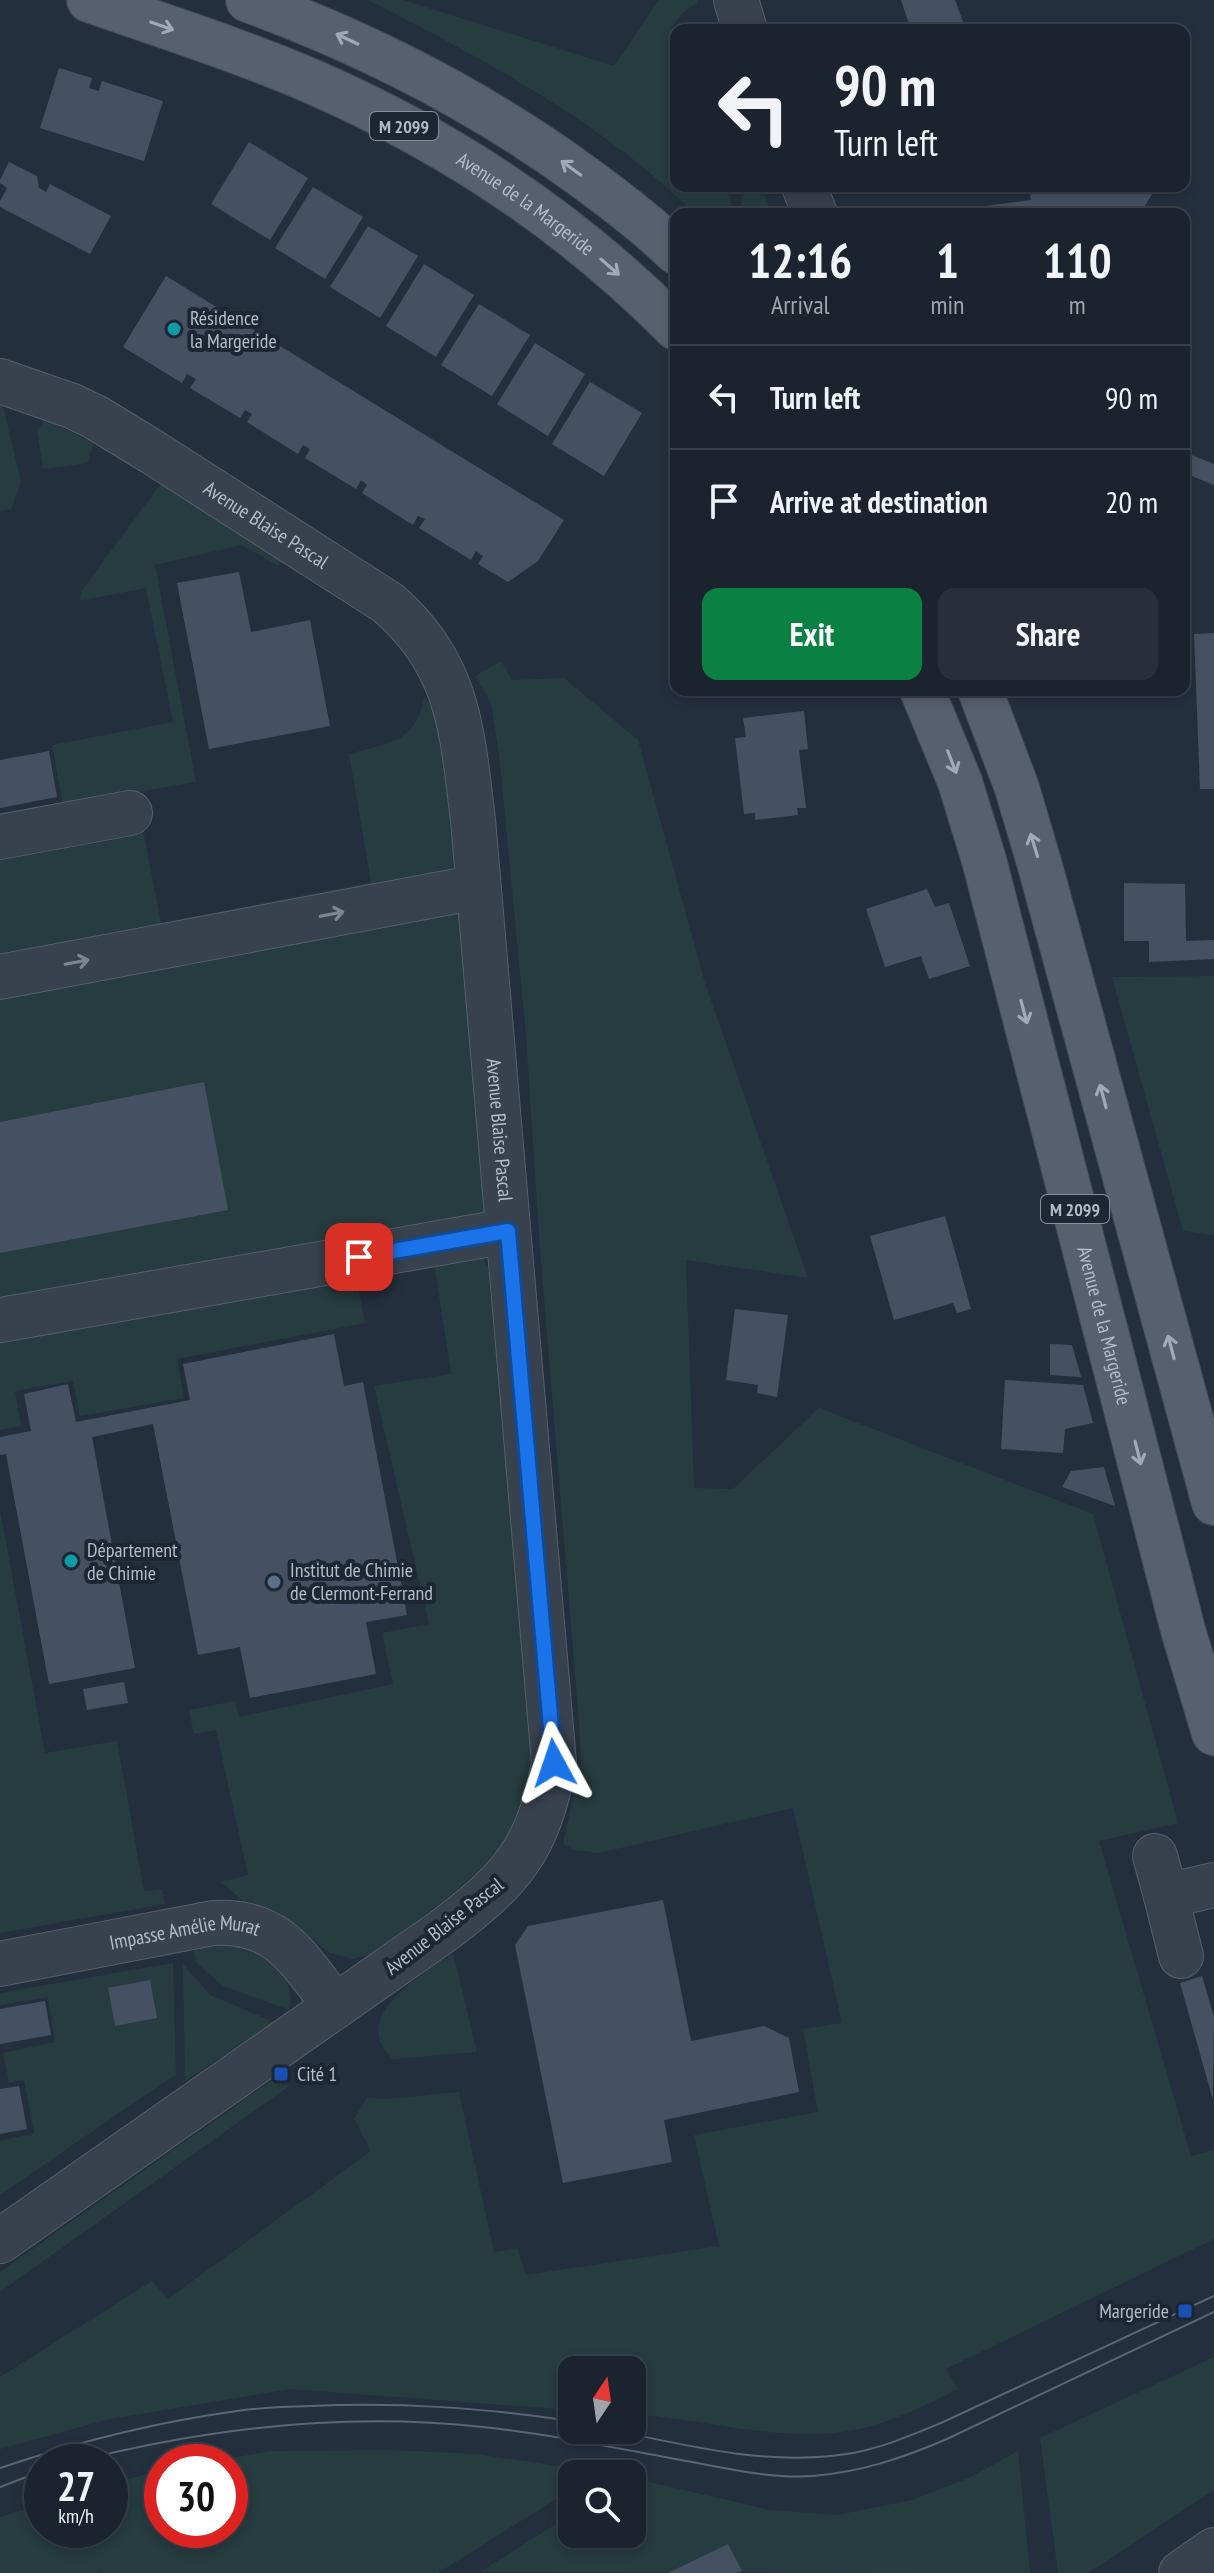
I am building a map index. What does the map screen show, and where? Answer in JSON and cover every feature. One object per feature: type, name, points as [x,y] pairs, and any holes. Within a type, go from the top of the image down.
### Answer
[{"type":"main road","name":"Avenue de la Margeride","points":[[89,0],[310,81],[384,115],[525,200],[589,249],[670,323]]},
{"type":"main road","name":"M 2099","points":[[248,0],[341,36],[474,104],[543,147],[609,195],[670,247]]},
{"type":"main road","name":"Avenue de la Margeride","points":[[924,696],[960,782],[984,860],[1183,1630],[1214,1733]]},
{"type":"main road","name":"M 2099","points":[[982,696],[1017,788],[1040,866],[1214,1503]]},
{"type":"street","points":[[736,0],[743,24]]},
{"type":"street","name":"Avenue Blaise Pascal","points":[[0,381],[72,406],[131,439],[388,603],[412,624],[447,680],[454,699],[473,820],[554,1763],[547,1799],[516,1867],[498,1887],[443,1931],[0,2241]]},
{"type":"street","points":[[0,837],[130,813]]},
{"type":"street","points":[[0,977],[478,887]]},
{"type":"street","points":[[0,1320],[508,1231]]},
{"type":"street","points":[[1181,1956],[1161,1876],[1214,1885]]},
{"type":"street","name":"Impasse Amélie Murat","points":[[0,1964],[213,1923],[232,1922],[264,1929],[292,1951],[335,2006]]},
{"type":"street","points":[[1181,2573],[1214,2550]]},
{"type":"green space","points":[[368,0],[403,0],[614,66],[659,0],[697,0],[698,3],[670,24],[670,191],[581,121],[455,46]]},
{"type":"green space","points":[[671,192],[730,192],[731,208],[688,208]]},
{"type":"green space","points":[[741,192],[763,192],[770,208],[742,208]]},
{"type":"green space","points":[[0,405],[3,406],[21,482],[11,509],[0,511]]},
{"type":"green space","points":[[45,419],[93,444],[88,461],[43,469],[37,431]]},
{"type":"green space","points":[[162,482],[284,559],[278,566],[242,545],[155,565],[196,782],[63,805],[52,745],[173,722],[146,588],[79,601],[82,590]]},
{"type":"green space","points":[[501,661],[512,680],[564,678],[638,740],[705,983],[808,1278],[686,1260],[694,1488],[733,1489],[819,1408],[1093,1514],[1178,1823],[1099,1841],[1191,2156],[1214,2150],[1214,2239],[946,2369],[958,2389],[898,2417],[860,2429],[833,2433],[776,2433],[646,2416],[646,2356],[558,2356],[558,2409],[290,2389],[106,2420],[0,2449],[0,2377],[152,2281],[168,2299],[371,2151],[354,2119],[367,2098],[459,2092],[494,2252],[517,2248],[526,2275],[719,2246],[694,2135],[818,2112],[803,2029],[842,2023],[793,1808],[599,1853],[575,1850],[563,1844],[581,1762],[579,1722],[540,1249],[526,1035],[499,753],[491,703],[475,676]]},
{"type":"green space","points":[[424,697],[438,714],[457,854],[444,878],[0,965],[0,857],[143,830],[161,923],[371,882],[349,754],[398,739],[415,724]]},
{"type":"green space","points":[[453,910],[461,918],[491,1205],[484,1219],[0,1310],[0,989]]},
{"type":"green space","points":[[1214,976],[1214,1235],[1183,1231],[1112,977]]},
{"type":"green space","points":[[471,1256],[482,1258],[488,1267],[530,1738],[529,1789],[516,1826],[482,1867],[374,1953],[353,1959],[330,1953],[278,1912],[244,1902],[221,1882],[248,1875],[216,1730],[194,1734],[189,1710],[235,1701],[239,1717],[393,1684],[382,1633],[429,1624],[374,1386],[451,1374],[434,1262]]},
{"type":"green space","points":[[354,1267],[365,1323],[177,1359],[184,1398],[80,1416],[73,1381],[15,1391],[21,1426],[0,1430],[0,1331]]},
{"type":"green space","points":[[0,1510],[45,1753],[117,1741],[144,1891],[162,1889],[165,1904],[0,1933]]},
{"type":"green space","points":[[231,1942],[257,1945],[284,1968],[291,1999],[289,2010],[223,1986],[196,1962],[193,1946]]},
{"type":"green space","points":[[453,1953],[477,2052],[393,2059],[381,2043],[378,2028],[384,2013],[394,1998]]},
{"type":"green space","points":[[173,1963],[176,2074],[0,2195],[0,2141],[34,2133],[24,2080],[9,2082],[3,2053],[55,2042],[48,1997],[0,2005],[0,1993]]},
{"type":"green space","points":[[183,1964],[210,1995],[274,2022],[185,2081]]},
{"type":"green space","points":[[279,2075],[289,2086],[0,2292],[0,2272]]},
{"type":"green space","points":[[1214,2357],[1214,2490],[1088,2573],[1058,2573],[1040,2438]]},
{"type":"green space","points":[[389,2450],[477,2454],[558,2466],[558,2498],[438,2573],[0,2573],[0,2517],[24,2510],[24,2548],[128,2548],[128,2479],[144,2475],[144,2548],[248,2548],[248,2455],[272,2451]]},
{"type":"green space","points":[[1018,2451],[1030,2573],[480,2572],[558,2523],[558,2548],[646,2548],[646,2481],[770,2510],[837,2515],[912,2500],[969,2478]]},
{"type":"building","points":[[901,0],[955,0],[964,24],[909,24]]},
{"type":"building","points":[[59,68],[92,78],[89,88],[99,91],[102,81],[163,101],[144,161],[40,128]]},
{"type":"building","points":[[249,142],[308,178],[270,240],[211,204]]},
{"type":"building","points":[[9,162],[37,176],[39,188],[46,192],[50,184],[111,216],[90,254],[0,207],[7,188],[0,180]]},
{"type":"building","points":[[313,187],[363,217],[325,279],[275,248]]},
{"type":"building","points":[[1032,192],[1153,192],[1144,208],[969,208],[1031,200]]},
{"type":"building","points":[[368,226],[418,256],[380,318],[330,287]]},
{"type":"building","points":[[424,264],[474,295],[436,357],[386,326]]},
{"type":"building","points":[[166,276],[564,520],[538,561],[508,582],[478,564],[483,556],[476,551],[471,560],[419,528],[425,519],[418,516],[413,525],[362,493],[367,485],[361,480],[356,489],[305,458],[310,449],[303,445],[298,454],[247,422],[252,414],[245,410],[240,418],[190,388],[196,379],[187,374],[182,383],[123,347]]},
{"type":"building","points":[[479,304],[530,335],[492,396],[441,365]]},
{"type":"building","points":[[535,343],[585,374],[548,436],[497,404]]},
{"type":"building","points":[[590,382],[642,413],[604,476],[552,444]]},
{"type":"building","points":[[1190,454],[1214,464],[1214,485],[1190,475]]},
{"type":"building","points":[[239,572],[251,632],[310,620],[330,726],[209,749],[177,583]]},
{"type":"building","points":[[1214,633],[1214,789],[1200,789],[1194,634]]},
{"type":"building","points":[[804,711],[808,749],[799,750],[806,808],[797,808],[798,815],[755,820],[755,813],[744,814],[735,738],[746,737],[743,718]]},
{"type":"building","points":[[49,751],[57,797],[0,808],[0,760]]},
{"type":"building","points":[[1124,883],[1185,884],[1186,941],[1214,940],[1214,959],[1149,962],[1149,941],[1124,941]]},
{"type":"building","points":[[927,889],[935,907],[949,903],[970,966],[929,979],[921,956],[885,967],[866,909]]},
{"type":"building","points":[[204,1082],[228,1210],[0,1253],[0,1122]]},
{"type":"building","points":[[945,1216],[971,1309],[957,1313],[953,1303],[894,1320],[870,1236]]},
{"type":"building","points":[[735,1309],[788,1315],[777,1397],[757,1393],[758,1385],[726,1380]]},
{"type":"building","points":[[334,1334],[344,1386],[363,1382],[407,1615],[366,1622],[376,1674],[250,1698],[240,1647],[198,1655],[153,1424],[92,1437],[135,1668],[49,1684],[6,1454],[0,1455],[0,1437],[31,1431],[24,1394],[68,1384],[76,1422],[190,1400],[183,1364]]},
{"type":"building","points":[[1050,1344],[1072,1345],[1081,1377],[1050,1375]]},
{"type":"building","points":[[1005,1380],[1083,1385],[1093,1423],[1065,1429],[1063,1453],[1001,1449]]},
{"type":"building","points":[[1104,1467],[1115,1506],[1062,1487],[1071,1471]]},
{"type":"building","points":[[124,1682],[128,1703],[87,1710],[83,1689]]},
{"type":"building","points":[[663,1900],[691,2041],[764,2026],[789,2038],[799,2092],[664,2120],[672,2162],[563,2183],[515,1945],[528,1926]]},
{"type":"building","points":[[1202,1976],[1214,2017],[1213,2100],[1180,1983]]},
{"type":"building","points":[[150,1980],[157,2018],[115,2026],[108,1988]]},
{"type":"building","points":[[45,2001],[51,2035],[0,2044],[0,2009]]},
{"type":"building","points":[[19,2086],[27,2129],[0,2134],[0,2089]]},
{"type":"building","points":[[728,2544],[742,2571],[668,2573]]},
{"type":"tram line","points":[[646,2437],[763,2456],[793,2458],[853,2453],[941,2423],[1214,2296]]},
{"type":"tram line","points":[[128,2449],[277,2426],[380,2421],[508,2430],[764,2474],[797,2477],[831,2474],[882,2463],[947,2439],[1214,2312]]},
{"type":"tram line","points":[[0,2468],[117,2434],[255,2409],[409,2406],[474,2409],[558,2419]]},
{"type":"tram line","points":[[0,2487],[24,2478]]},
{"type":"place","name":"Résidence la Margeride","points":[[174,329]]},
{"type":"place","name":"Département de Chimie","points":[[71,1561]]},
{"type":"place","name":"Institut de Chimie de Clermont-Ferrand","points":[[274,1582]]},
{"type":"place","name":"Cité 1","points":[[281,2074]]},
{"type":"place","name":"Margeride","points":[[1185,2311]]},
{"type":"route","points":[[359,1257],[508,1231],[554,1763]]}]
